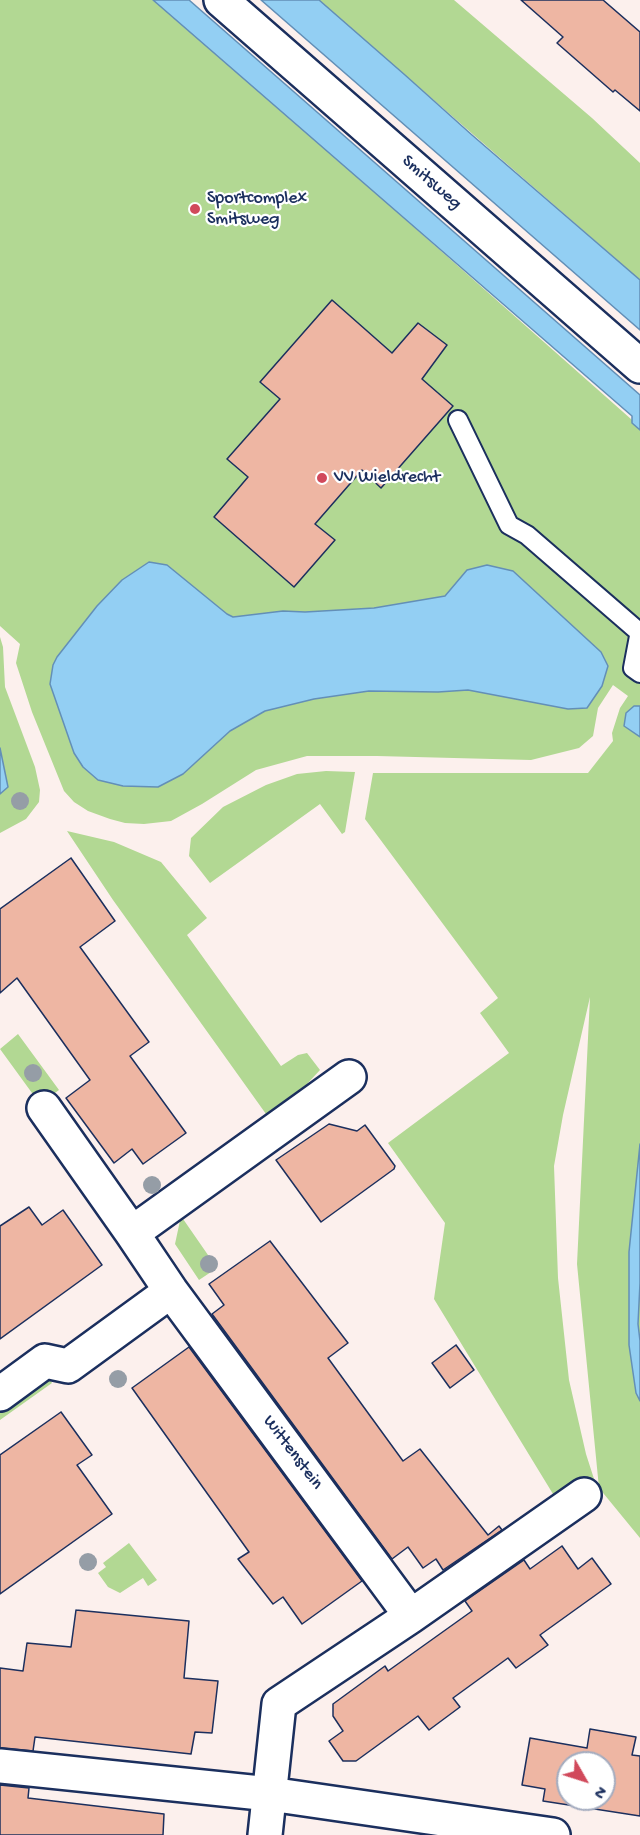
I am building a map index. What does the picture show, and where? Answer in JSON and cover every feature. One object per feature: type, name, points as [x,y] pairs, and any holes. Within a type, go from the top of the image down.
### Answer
[{"type":"street","name":"Smitsweg","points":[[221,0],[640,366]]},
{"type":"street","points":[[132,1233],[349,1077]]},
{"type":"street","name":"Wittenstein","points":[[44,1108],[171,1291],[411,1616]]},
{"type":"street","points":[[0,1394],[45,1361],[68,1366],[171,1291]]},
{"type":"street","points":[[265,1835],[279,1704],[411,1616],[584,1495]]},
{"type":"street","points":[[0,1766],[270,1794],[553,1835]]},
{"type":"lane","points":[[458,420],[509,525],[526,535],[640,631],[633,668],[640,673]]},
{"type":"green space","name":"Sportcomplex Smitsweg","points":[[0,0],[153,0],[640,427],[640,706],[634,706],[640,728],[640,1538],[599,1488],[577,1264],[590,997],[563,1115],[554,1166],[558,1278],[569,1380],[586,1454],[595,1482],[565,1497],[553,1494],[434,1299],[445,1223],[388,1143],[509,1053],[480,1013],[498,998],[365,819],[373,773],[588,773],[613,741],[612,733],[620,708],[628,696],[613,685],[598,708],[593,736],[579,748],[531,760],[307,756],[256,770],[171,821],[144,824],[125,823],[88,811],[74,802],[64,791],[32,712],[16,663],[20,644],[0,626]],"holes":[[[487,565],[527,584],[600,651],[568,709],[468,690],[369,691],[314,699],[265,711],[230,731],[183,774],[123,786],[98,780],[83,767],[74,752],[50,684],[53,665],[231,624],[338,610],[374,608],[444,597],[467,570]]]},
{"type":"green space","points":[[319,0],[454,0],[592,118],[640,163],[640,280]]},
{"type":"green space","points":[[0,637],[3,647],[5,687],[35,767],[40,790],[39,802],[26,819],[0,833],[0,794],[8,787],[0,748]]},
{"type":"green space","points":[[326,771],[355,772],[345,832],[342,834],[320,804],[210,883],[189,856],[191,838],[223,807],[266,785],[297,774]]},
{"type":"green space","points":[[67,831],[114,842],[161,862],[207,918],[187,935],[281,1066],[298,1055],[307,1053],[320,1070],[306,1085],[266,1114],[113,900]]},
{"type":"green space","points":[[18,1034],[59,1090],[40,1104],[0,1049]]},
{"type":"green space","points":[[181,1216],[217,1268],[199,1280],[175,1244]]},
{"type":"green space","points":[[48,1376],[52,1383],[0,1420],[0,1411]]},
{"type":"green space","points":[[129,1543],[157,1580],[148,1586],[143,1578],[120,1593],[108,1587],[98,1573],[106,1567],[103,1563]]},
{"type":"water","points":[[153,0],[189,0],[640,395],[640,430],[632,423],[632,416]]},
{"type":"water","points":[[261,0],[319,0],[640,280],[640,330]]},
{"type":"water","points":[[149,562],[167,565],[233,617],[283,611],[374,608],[445,596],[467,570],[487,565],[513,571],[601,652],[608,666],[602,686],[587,708],[568,709],[468,690],[369,691],[314,699],[265,711],[230,731],[183,774],[158,787],[123,786],[98,780],[83,767],[74,753],[50,684],[53,665],[57,657],[97,606],[122,580]]},
{"type":"water","points":[[634,706],[640,706],[640,737],[624,726],[626,713]]},
{"type":"water","points":[[0,748],[8,787],[0,794]]},
{"type":"water","points":[[640,1144],[638,1324],[640,1401],[636,1393],[629,1345],[629,1252]]},
{"type":"building","points":[[521,0],[603,0],[640,32],[640,111],[615,90],[613,92],[557,43],[563,37]]},
{"type":"building","points":[[332,300],[392,353],[418,323],[447,345],[422,379],[453,406],[381,488],[362,470],[315,524],[335,540],[294,587],[214,517],[248,477],[227,459],[280,399],[260,382]]},
{"type":"building","points":[[71,858],[115,921],[80,947],[149,1042],[130,1056],[186,1133],[143,1164],[132,1149],[114,1163],[66,1098],[90,1080],[17,978],[0,993],[0,909]]},
{"type":"building","points":[[329,1124],[357,1131],[365,1125],[395,1166],[321,1222],[276,1160]]},
{"type":"building","points":[[29,1207],[42,1225],[63,1210],[102,1265],[0,1339],[0,1226]]},
{"type":"building","points":[[270,1241],[348,1343],[328,1358],[403,1461],[420,1449],[488,1535],[499,1526],[502,1530],[443,1570],[436,1559],[423,1568],[408,1547],[392,1559],[212,1314],[224,1305],[209,1284]]},
{"type":"building","points":[[456,1345],[474,1370],[450,1388],[432,1363]]},
{"type":"building","points":[[189,1347],[362,1581],[302,1624],[283,1597],[273,1604],[238,1559],[249,1552],[132,1388]]},
{"type":"building","points":[[61,1412],[92,1455],[77,1465],[112,1514],[0,1594],[0,1455]]},
{"type":"building","points":[[562,1546],[578,1569],[592,1558],[611,1584],[540,1635],[548,1645],[516,1668],[508,1658],[453,1698],[460,1707],[429,1730],[418,1716],[356,1761],[343,1761],[329,1741],[343,1731],[333,1716],[333,1704],[385,1666],[388,1671],[472,1611],[465,1601],[524,1560],[530,1569]]},
{"type":"building","points":[[76,1610],[189,1621],[184,1678],[218,1681],[212,1733],[195,1732],[191,1754],[35,1737],[33,1751],[0,1748],[0,1668],[23,1671],[27,1643],[71,1647]]},
{"type":"building","points":[[590,1729],[636,1737],[632,1755],[640,1756],[640,1816],[608,1811],[616,1811],[616,1751],[556,1751],[556,1803],[543,1801],[545,1789],[522,1785],[530,1738],[587,1748]]},
{"type":"building","points":[[0,1785],[29,1788],[28,1798],[164,1814],[163,1835],[0,1835]]},
{"type":"place","name":"Sportcomplex Smitsweg","points":[[195,209]]},
{"type":"place","name":"VV Wieldrecht","points":[[322,478]]}]
